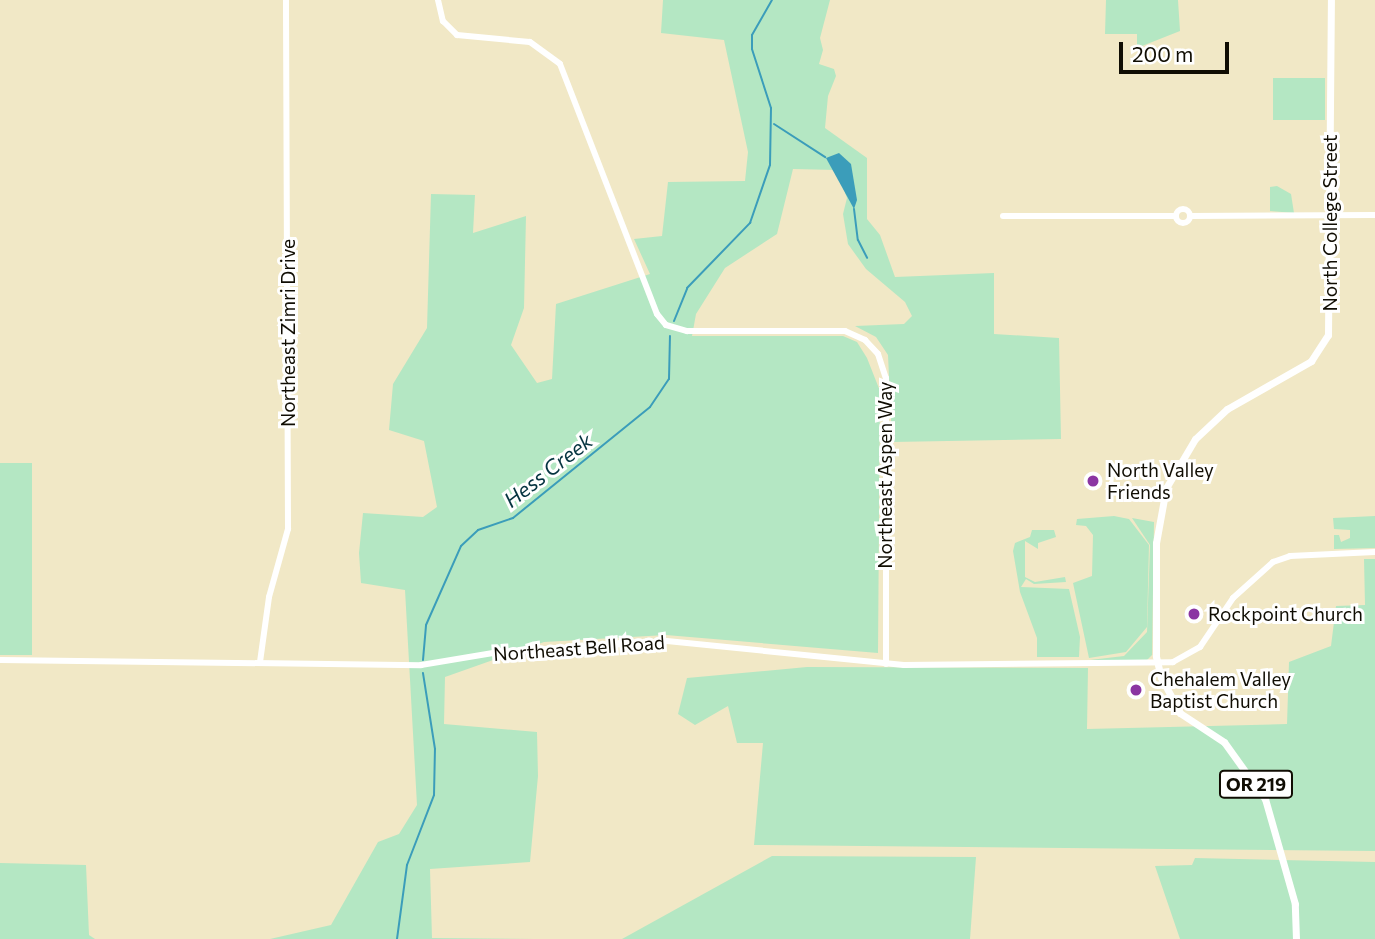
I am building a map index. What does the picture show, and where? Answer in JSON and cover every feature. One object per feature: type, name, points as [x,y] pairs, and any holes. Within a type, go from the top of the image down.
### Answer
[{"type":"main road","name":"North College Street","points":[[1157,663],[1156,543],[1166,488],[1182,456],[1207,425],[1302,368],[1321,350],[1331,314],[1331,0]]},
{"type":"main road","name":"OR 219","points":[[1157,663],[1181,713],[1224,742],[1265,799],[1296,904],[1296,939]]},
{"type":"street","name":"Northeast Zimri Drive","points":[[260,662],[269,597],[288,535],[286,0]]},
{"type":"street","name":"Northeast Aspen Way","points":[[438,0],[443,21],[457,35],[523,40],[543,47],[564,72],[657,314],[666,325],[687,331],[845,331],[866,340],[878,354],[886,378],[886,664]]},
{"type":"street","points":[[1003,216],[1176,216],[1183,209],[1190,216],[1375,215]]},
{"type":"street","name":"Northeast Bell Road","points":[[0,660],[421,666],[499,652],[685,642],[886,664],[1157,663],[1178,661],[1192,654],[1233,598],[1279,559],[1375,552]]},
{"type":"green space","points":[[663,0],[830,0],[820,38],[823,50],[819,64],[834,69],[836,76],[828,96],[825,128],[867,158],[867,219],[880,235],[895,277],[994,273],[994,334],[1059,338],[1061,439],[892,442],[888,355],[876,337],[855,326],[904,324],[912,316],[905,302],[866,269],[848,244],[843,214],[847,198],[836,170],[793,169],[777,234],[725,268],[696,314],[692,336],[843,336],[857,342],[867,358],[880,391],[878,653],[666,635],[544,642],[445,677],[444,724],[537,732],[538,776],[530,862],[430,869],[432,938],[536,939],[270,939],[331,925],[378,842],[399,834],[417,805],[405,590],[361,583],[359,553],[363,513],[423,517],[437,507],[424,441],[389,430],[393,384],[427,328],[431,194],[475,195],[473,233],[526,216],[524,308],[511,345],[537,383],[552,379],[556,304],[650,274],[634,239],[662,236],[668,182],[745,181],[748,152],[724,40],[661,33]]},
{"type":"green space","points":[[1106,0],[1178,0],[1180,31],[1137,48],[1137,34],[1105,34]]},
{"type":"green space","points":[[1273,78],[1325,78],[1325,120],[1273,120]]},
{"type":"green space","points":[[1277,186],[1291,194],[1294,213],[1270,211],[1270,187]]},
{"type":"green space","points":[[0,463],[32,463],[32,655],[0,655]]},
{"type":"green space","points":[[1114,516],[1129,519],[1149,545],[1147,627],[1126,652],[1089,658],[1073,583],[1092,576],[1093,535],[1086,526],[1076,525],[1077,519]]},
{"type":"green space","points":[[1375,516],[1375,548],[1334,549],[1334,535],[1339,535],[1341,542],[1350,538],[1350,530],[1334,529],[1333,518]]},
{"type":"green space","points":[[1132,518],[1154,522],[1152,655],[1147,660],[1090,660],[1124,656],[1147,632],[1150,545]]},
{"type":"green space","points":[[1032,530],[1054,530],[1056,537],[1038,543],[1038,549],[1025,541],[1025,577],[1035,582],[1065,577],[1066,582],[1034,584],[1026,579],[1021,587],[1069,589],[1080,637],[1079,657],[1037,657],[1037,638],[1020,592],[1013,551],[1015,543],[1030,537]]},
{"type":"green space","points":[[1364,559],[1375,559],[1375,851],[754,845],[763,743],[737,743],[728,706],[695,725],[678,714],[687,678],[807,667],[1088,668],[1087,729],[1287,724],[1289,662],[1331,646],[1336,606],[1365,605]]},
{"type":"green space","points":[[772,856],[976,857],[970,939],[622,939]]},
{"type":"green space","points":[[1195,858],[1375,862],[1375,939],[1180,939],[1155,866],[1192,865]]},
{"type":"green space","points":[[0,863],[86,865],[89,935],[95,939],[0,939]]},
{"type":"water","points":[[839,153],[851,164],[857,200],[854,209],[826,158]]},
{"type":"waterway","name":"Hess Creek","points":[[674,321],[687,288],[750,223],[770,165],[771,108],[752,49],[752,35],[772,0]]},
{"type":"waterway","points":[[774,124],[825,157]]},
{"type":"waterway","points":[[854,209],[858,240],[867,258]]},
{"type":"waterway","name":"Hess Creek","points":[[423,660],[426,625],[461,546],[478,530],[513,518],[650,407],[669,379],[670,336]]},
{"type":"waterway","name":"Hess Creek","points":[[397,939],[407,865],[434,795],[435,749],[423,673]]},
{"type":"place","name":"North Valley Friends","points":[[1093,481]]},
{"type":"place","name":"Rockpoint Church","points":[[1194,614]]},
{"type":"place","name":"Chehalem Valley Baptist Church","points":[[1136,690]]}]
